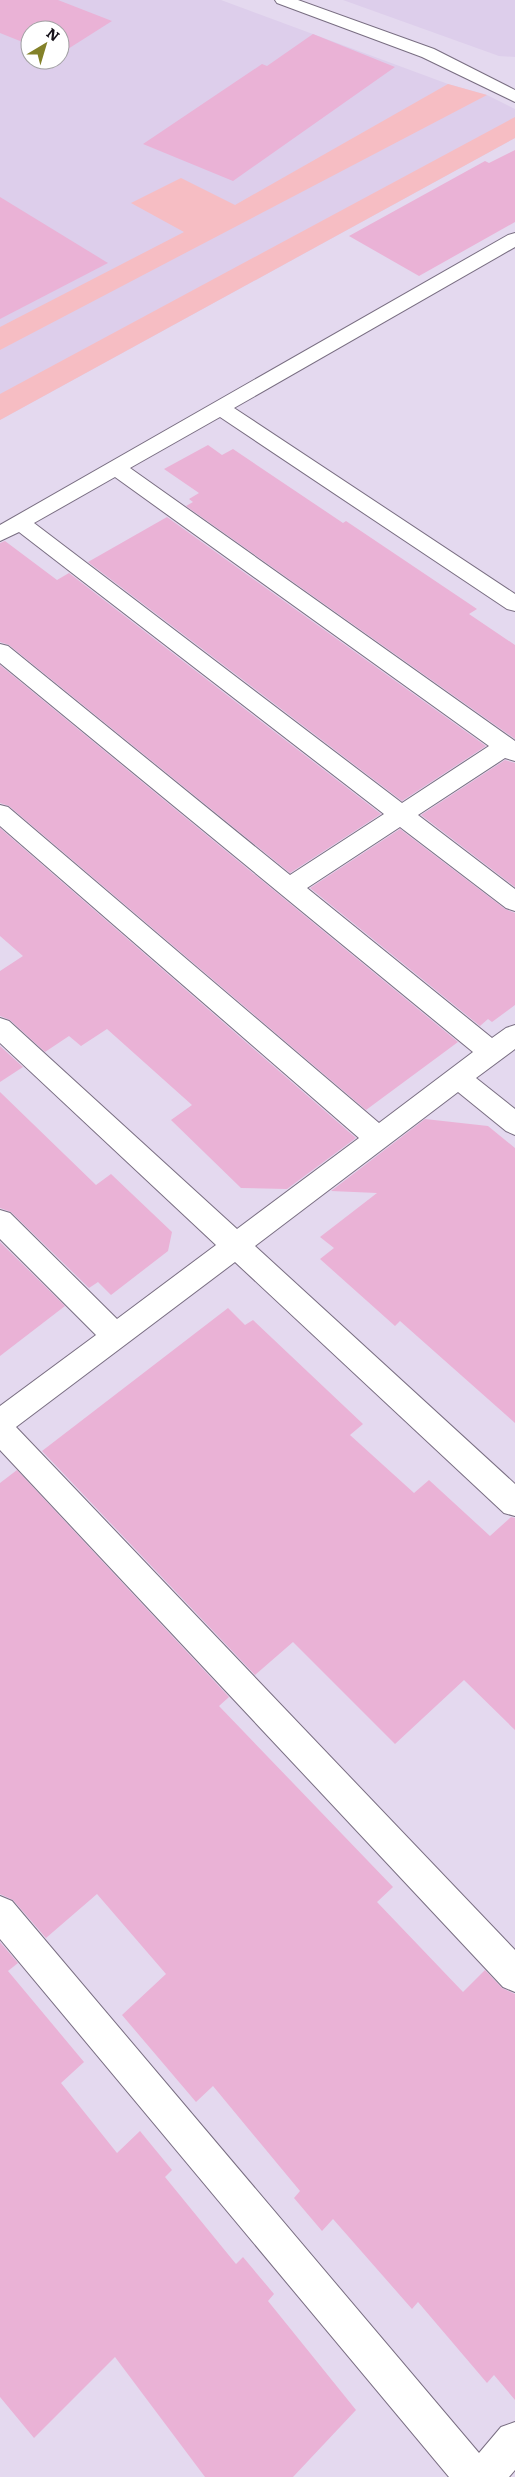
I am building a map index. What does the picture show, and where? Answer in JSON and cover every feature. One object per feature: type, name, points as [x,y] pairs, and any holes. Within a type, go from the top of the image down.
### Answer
[{"type":"street","points":[[283,0],[428,53],[515,97]]},
{"type":"street","points":[[0,534],[515,239]]},
{"type":"street","points":[[220,408],[515,604]]},
{"type":"street","points":[[116,468],[510,750],[402,815],[290,888]]},
{"type":"street","points":[[20,522],[515,902]]},
{"type":"street","points":[[0,651],[492,1052]]},
{"type":"street","points":[[0,813],[378,1138]]},
{"type":"street","points":[[0,1028],[515,1502]]},
{"type":"street","points":[[0,1423],[515,1035]]},
{"type":"street","points":[[458,1078],[515,1124]]},
{"type":"street","points":[[0,1222],[116,1336]]},
{"type":"street","points":[[0,1430],[515,1975]]},
{"type":"street","points":[[0,1913],[474,2477]]},
{"type":"street","points":[[483,2477],[515,2441]]},
{"type":"shaded area","points":[[0,0],[221,0],[448,84],[487,95],[515,109],[515,138],[0,420]]},
{"type":"shaded area","points":[[343,0],[515,0],[515,57],[499,56]]},
{"type":"shaded area","points":[[448,84],[487,95],[0,350],[0,327],[184,232],[131,203],[181,178],[235,205]]},
{"type":"shaded area","points":[[515,117],[515,138],[0,420],[0,394]]},
{"type":"building","points":[[0,0],[58,0],[112,21],[70,48],[70,20],[20,20],[20,41],[0,33]]},
{"type":"building","points":[[313,34],[395,67],[233,181],[143,144],[262,64],[267,66]]},
{"type":"building","points":[[515,150],[515,222],[419,276],[349,236],[485,161],[489,163]]},
{"type":"building","points":[[0,197],[108,263],[0,319]]},
{"type":"building","points":[[208,445],[222,455],[233,449],[343,523],[346,521],[477,609],[469,614],[515,645],[515,739],[186,506],[193,502],[189,499],[199,493],[164,469]]},
{"type":"building","points":[[167,517],[486,746],[402,801],[88,562]]},
{"type":"building","points":[[5,541],[57,580],[69,573],[381,814],[290,873],[9,645],[0,642],[0,543]]},
{"type":"building","points":[[0,665],[458,1042],[366,1110],[9,806],[0,803]]},
{"type":"building","points":[[505,760],[515,763],[515,887],[421,815]]},
{"type":"building","points":[[0,828],[356,1138],[287,1189],[241,1188],[171,1120],[192,1105],[107,1029],[81,1046],[69,1036],[45,1052],[10,1020],[0,1016],[0,971],[23,956],[0,936]]},
{"type":"building","points":[[400,829],[505,909],[515,913],[515,1005],[492,1022],[488,1019],[480,1026],[310,888]]},
{"type":"building","points":[[0,1046],[23,1067],[0,1082]]},
{"type":"building","points":[[0,1092],[96,1185],[111,1174],[172,1232],[168,1251],[111,1295],[98,1282],[89,1288],[11,1212],[0,1208]]},
{"type":"building","points":[[425,1119],[488,1126],[515,1148],[515,1423],[400,1321],[395,1326],[320,1259],[334,1248],[320,1237],[377,1193],[331,1191]]},
{"type":"building","points":[[0,1242],[65,1306],[0,1356]]},
{"type":"building","points":[[228,1308],[245,1325],[253,1320],[363,1424],[350,1435],[414,1493],[429,1480],[490,1536],[511,1517],[515,1518],[515,1730],[464,1680],[395,1744],[293,1642],[255,1675],[42,1451]]},
{"type":"building","points":[[17,1470],[229,1697],[219,1706],[393,1887],[377,1902],[463,1992],[485,1970],[502,1988],[515,1994],[515,2400],[494,2375],[487,2383],[418,2302],[412,2309],[333,2219],[322,2231],[294,2198],[300,2191],[213,2086],[196,2102],[122,2015],[166,1974],[97,1894],[46,1938],[13,1900],[0,1894],[0,1483]]},
{"type":"building","points":[[0,1942],[18,1963],[8,1971],[84,2062],[61,2083],[117,2153],[140,2131],[172,2170],[165,2177],[236,2264],[243,2257],[274,2294],[268,2301],[356,2410],[293,2477],[205,2477],[115,2357],[34,2438],[0,2397]]}]
